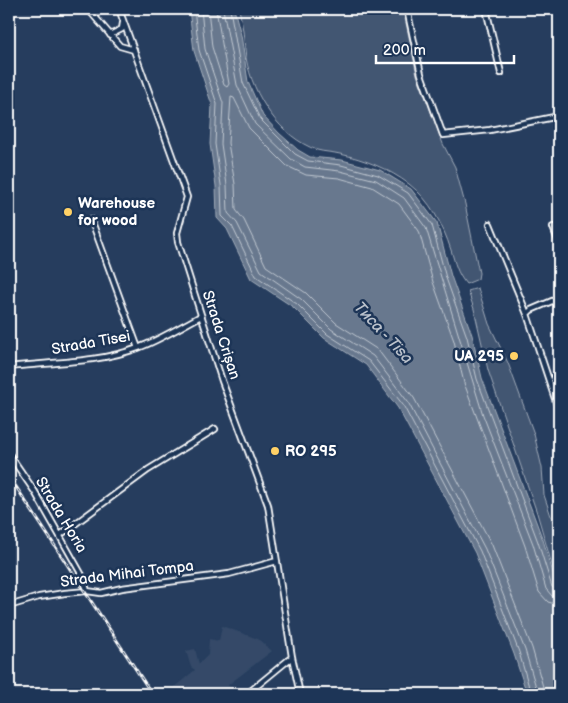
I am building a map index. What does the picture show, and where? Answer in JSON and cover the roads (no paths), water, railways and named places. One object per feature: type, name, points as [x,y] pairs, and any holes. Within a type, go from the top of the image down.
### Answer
[{"type":"street","points":[[82,9],[88,9],[120,46],[134,50]]},
{"type":"street","name":"Strada Crișan","points":[[119,9],[187,197],[177,233],[178,242],[201,316],[268,505],[292,657],[300,694]]},
{"type":"street","points":[[407,9],[421,74],[443,135],[490,130],[559,116]]},
{"type":"street","points":[[486,9],[501,73]]},
{"type":"street","points":[[110,35],[122,29],[124,22]]},
{"type":"street","points":[[91,219],[138,348]]},
{"type":"street","points":[[490,224],[527,314],[559,411]]},
{"type":"street","points":[[553,227],[559,243]]},
{"type":"street","points":[[527,314],[531,310],[559,298]]},
{"type":"street","name":"Strada Tisei","points":[[9,367],[92,358],[138,348],[201,316]]},
{"type":"street","points":[[553,393],[559,390]]},
{"type":"street","points":[[60,535],[148,470],[215,430]]},
{"type":"street","name":"Strada Horia","points":[[9,454],[35,492],[84,577],[87,591]]},
{"type":"street","name":"Strada Mihai Tompa","points":[[9,606],[39,597],[87,591],[101,593],[122,588],[229,574],[277,561]]},
{"type":"street","points":[[247,694],[292,657]]},
{"type":"water","name":"Тиса - Tisa","points":[[189,9],[234,9],[241,35],[248,82],[263,116],[298,150],[310,157],[342,160],[380,170],[411,189],[437,223],[451,276],[472,335],[482,378],[543,540],[559,593],[559,694],[527,694],[514,654],[475,553],[398,408],[366,365],[324,338],[293,307],[251,279],[227,229],[217,218],[216,186],[210,144],[212,105],[194,51]]},
{"type":"railway","points":[[9,476],[152,694]]},
{"type":"place","name":"Warehouse for wood","points":[[68,212]]},
{"type":"place","name":"UA 295","points":[[514,356]]},
{"type":"place","name":"RO 295","points":[[275,451]]}]
